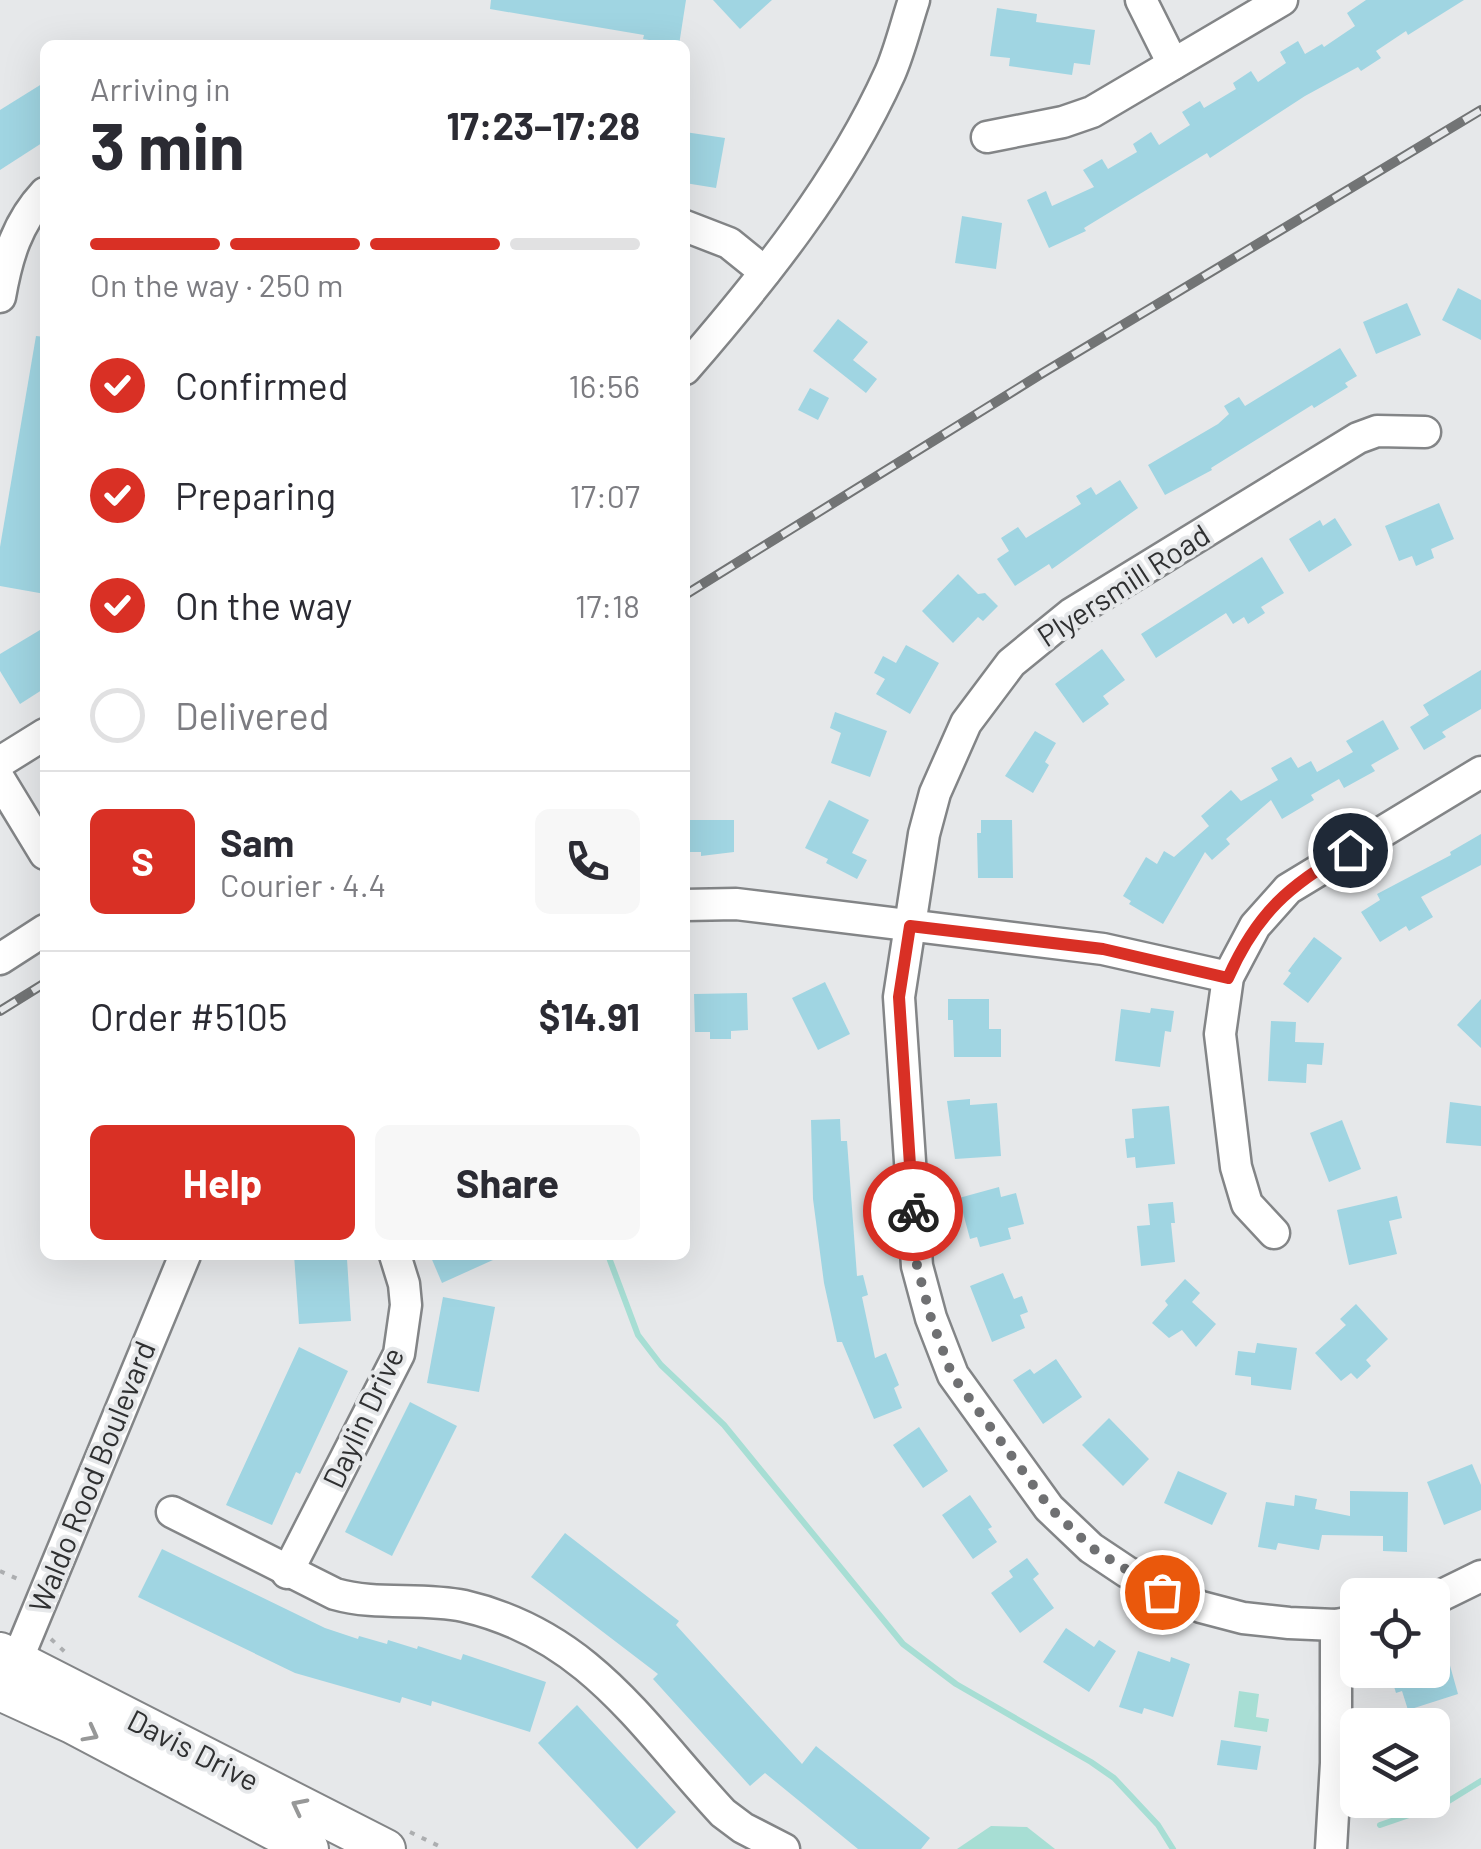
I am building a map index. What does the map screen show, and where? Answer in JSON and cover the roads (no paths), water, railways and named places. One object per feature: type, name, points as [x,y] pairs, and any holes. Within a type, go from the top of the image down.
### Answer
[{"type":"main road","name":"Davis Drive","points":[[4,1679],[72,1724],[310,1849]]},
{"type":"main road","name":"Davis Drive","points":[[4,1679],[386,1849]]},
{"type":"street","points":[[690,363],[802,223],[858,136],[891,71],[914,0]]},
{"type":"street","points":[[1141,0],[1173,64]]},
{"type":"street","points":[[988,136],[1063,122],[1092,112],[1282,0]]},
{"type":"street","points":[[0,297],[12,243],[21,223],[40,199]]},
{"type":"street","points":[[690,228],[729,242],[765,272]]},
{"type":"street","name":"Plyersmill Road","points":[[1340,1623],[1243,1618],[1162,1592],[1127,1572],[1092,1548],[1050,1508],[952,1375],[917,1266],[899,997],[924,834],[935,792],[966,723],[1011,663],[1071,614],[1358,438],[1377,431],[1425,432]]},
{"type":"street","points":[[0,762],[40,737]]},
{"type":"street","points":[[1274,1233],[1247,1204],[1236,1167],[1220,1034],[1228,978],[1255,926],[1288,889],[1481,772]]},
{"type":"street","points":[[0,780],[40,846]]},
{"type":"street","points":[[690,905],[736,904],[1103,949],[1228,978]]},
{"type":"street","points":[[0,959],[40,933]]},
{"type":"street","name":"Waldo Rood Boulevard","points":[[4,1679],[183,1260]]},
{"type":"street","name":"Daylin Drive","points":[[287,1573],[399,1354],[406,1306],[396,1260]]},
{"type":"street","points":[[172,1512],[287,1573],[349,1598],[463,1606],[530,1629],[589,1666],[617,1692],[723,1813],[784,1849]]},
{"type":"street","points":[[1450,1591],[1481,1576]]},
{"type":"street","points":[[1330,1849],[1342,1688]]},
{"type":"waterway","points":[[610,1260],[638,1335],[661,1365],[724,1425],[903,1644],[956,1684],[1114,1778],[1158,1825],[1173,1849]]},
{"type":"waterway","points":[[1380,1825],[1447,1802],[1481,1781]]},
{"type":"railway","points":[[690,592],[1041,374],[1481,110]]},
{"type":"railway","points":[[0,1011],[40,986]]}]
